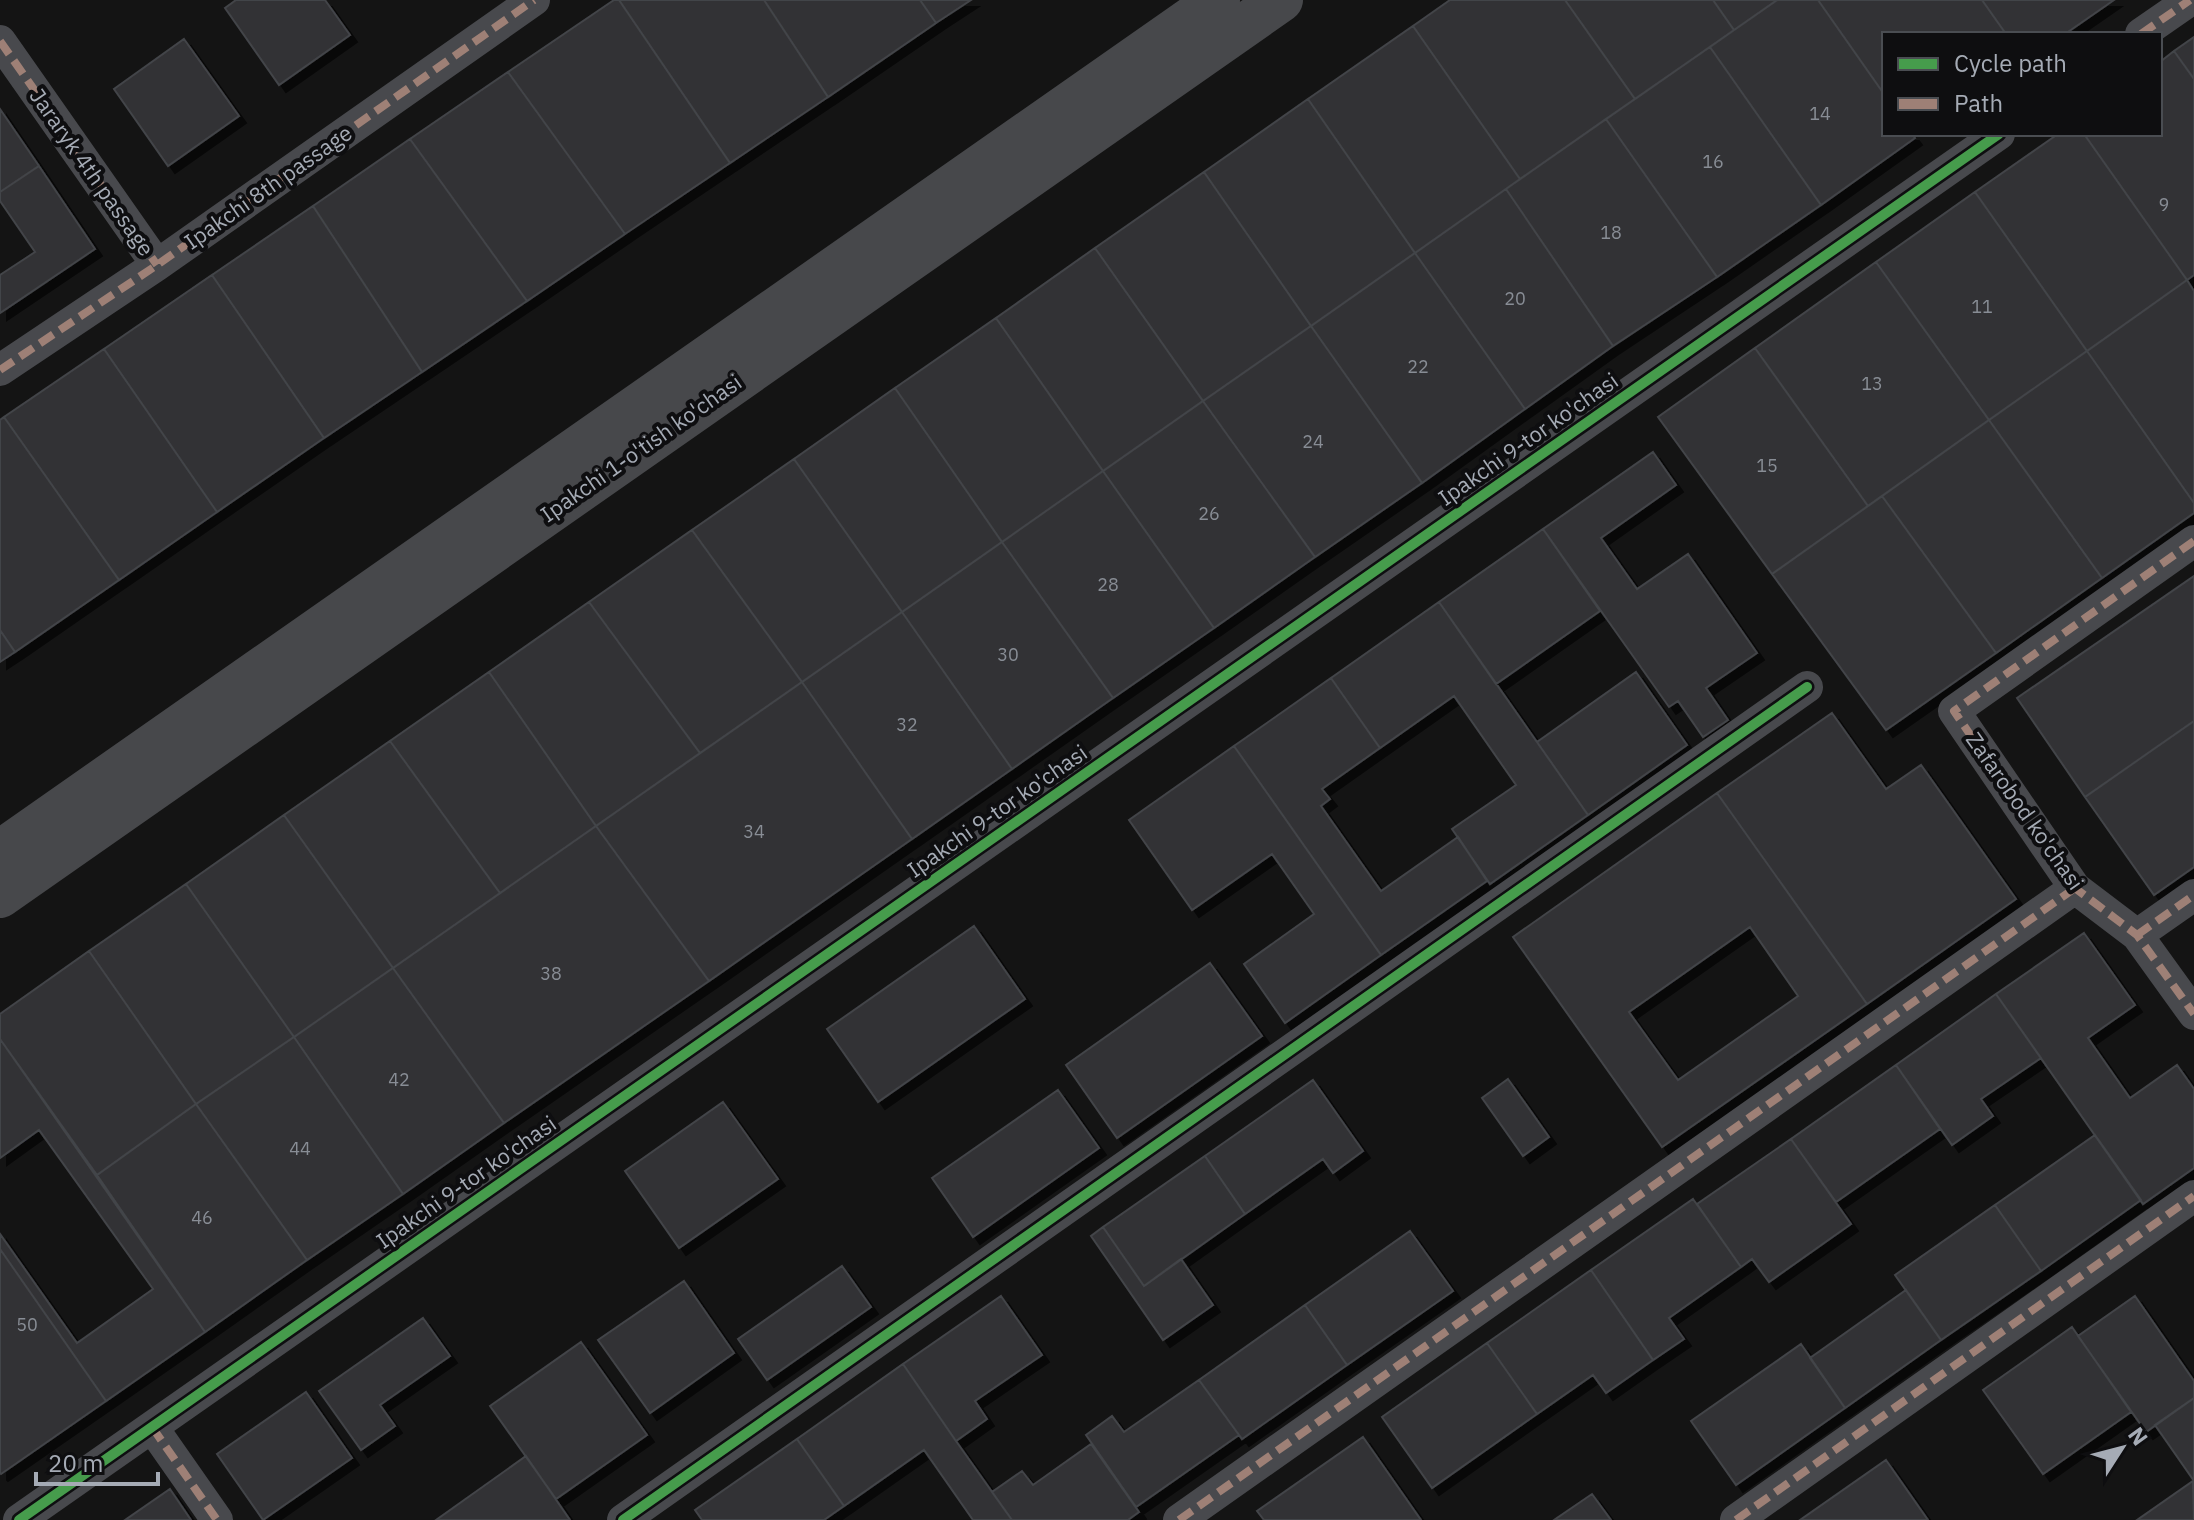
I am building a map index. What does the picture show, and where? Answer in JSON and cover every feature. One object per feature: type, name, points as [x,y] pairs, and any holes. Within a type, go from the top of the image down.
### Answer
[{"type":"main road","name":"Ipakchi 1-o'tish ko'chasi","points":[[0,852],[1218,0]]},
{"type":"main road","name":"Ipakchi 1-o'tish ko'chasi","points":[[0,896],[1281,0]]},
{"type":"street","name":"Ipakchi 8th passage","points":[[0,370],[157,265],[534,0]]},
{"type":"street","points":[[2144,32],[2190,0]]},
{"type":"street","name":"Jararyk 4th passage","points":[[0,41],[157,265]]},
{"type":"street","name":"Ipakchi 9-tor ko'chasi","points":[[19,1520],[1996,136]]},
{"type":"street","name":"Zafarobod ko'chasi","points":[[2194,541],[1954,711],[2075,888],[2137,935],[2194,1014]]},
{"type":"street","points":[[623,1520],[1807,687]]},
{"type":"street","points":[[1179,1520],[2075,888]]},
{"type":"street","points":[[2137,935],[2194,895]]},
{"type":"street","points":[[1736,1520],[2194,1196]]},
{"type":"street","points":[[152,1427],[217,1520]]},
{"type":"building","points":[[236,0],[325,0],[350,35],[279,85],[225,8]]},
{"type":"building","points":[[614,0],[619,0],[730,163],[625,234],[508,72]]},
{"type":"building","points":[[619,0],[764,0],[828,97],[730,163]]},
{"type":"building","points":[[764,0],[920,0],[936,23],[828,97]]},
{"type":"building","points":[[920,0],[971,0],[936,23]]},
{"type":"building","points":[[1450,0],[1565,0],[1635,99],[1520,179],[1413,26]]},
{"type":"building","points":[[1565,0],[1713,0],[1734,30],[1635,99]]},
{"type":"building","points":[[1713,0],[1777,0],[1734,30]]},
{"type":"building","points":[[1777,0],[1818,0],[1882,91],[1882,136],[1915,138],[1821,205],[1710,47]]},
{"type":"building","points":[[1818,0],[1982,0],[2005,32],[1882,32],[1882,91]]},
{"type":"building","points":[[1982,0],[2114,0],[2068,32],[2005,32]]},
{"type":"building","points":[[1413,26],[1520,179],[1415,253],[1308,99]]},
{"type":"building","points":[[2194,37],[2194,79],[2174,51]]},
{"type":"building","points":[[184,39],[239,116],[168,166],[114,89]]},
{"type":"building","points":[[1710,47],[1821,205],[1717,277],[1606,119]]},
{"type":"building","points":[[2174,51],[2194,79],[2194,275],[2187,280],[2085,136],[2162,136],[2162,60]]},
{"type":"building","points":[[508,72],[625,234],[527,301],[410,139]]},
{"type":"building","points":[[1308,99],[1415,253],[1311,326],[1204,172]]},
{"type":"building","points":[[0,109],[39,166],[0,192]]},
{"type":"building","points":[[1606,119],[1717,277],[1613,346],[1506,189]]},
{"type":"building","points":[[2055,136],[2085,136],[2187,280],[2087,351],[1975,192]]},
{"type":"building","points":[[410,139],[527,301],[422,372],[313,206]]},
{"type":"building","points":[[39,166],[95,249],[0,313],[0,275],[35,252],[0,201],[0,192]]},
{"type":"building","points":[[1204,172],[1311,326],[1203,401],[1095,248]]},
{"type":"building","points":[[1506,189],[1613,346],[1525,409],[1415,253]]},
{"type":"building","points":[[1975,192],[2087,351],[1989,420],[1876,262]]},
{"type":"building","points":[[313,206],[422,372],[324,438],[212,275]]},
{"type":"building","points":[[1095,248],[1203,401],[1103,471],[996,318]]},
{"type":"building","points":[[1415,253],[1525,409],[1422,483],[1311,326]]},
{"type":"building","points":[[1876,262],[1989,420],[1868,506],[1755,348]]},
{"type":"building","points":[[212,275],[324,438],[217,512],[104,349]]},
{"type":"building","points":[[2187,280],[2194,291],[2194,503],[2087,351]]},
{"type":"building","points":[[996,318],[1103,471],[1002,542],[895,388]]},
{"type":"building","points":[[1311,326],[1422,483],[1315,557],[1203,401]]},
{"type":"building","points":[[1755,348],[1868,506],[1772,574],[1658,417]]},
{"type":"building","points":[[104,349],[217,512],[119,580],[4,417]]},
{"type":"building","points":[[2087,351],[2194,503],[2194,513],[2102,578],[1989,420]]},
{"type":"building","points":[[895,388],[1002,542],[902,612],[794,459]]},
{"type":"building","points":[[1203,401],[1315,557],[1214,628],[1103,471]]},
{"type":"building","points":[[4,417],[119,580],[15,652],[0,630],[0,420]]},
{"type":"building","points":[[1989,420],[2102,578],[1996,653],[1882,496]]},
{"type":"building","points":[[1653,452],[1676,485],[1601,538],[1637,589],[1688,554],[1757,653],[1706,688],[1728,720],[1703,737],[1678,701],[1669,707],[1543,529]]},
{"type":"building","points":[[794,459],[902,612],[802,682],[692,530]]},
{"type":"building","points":[[1103,471],[1214,628],[1113,698],[1002,542]]},
{"type":"building","points":[[1882,496],[1996,653],[1886,730],[1772,574]]},
{"type":"building","points":[[1543,529],[1600,611],[1496,684],[1439,602]]},
{"type":"building","points":[[692,530],[802,682],[700,753],[589,602]]},
{"type":"building","points":[[1002,542],[1113,698],[1012,769],[902,612]]},
{"type":"building","points":[[2194,576],[2194,721],[2085,797],[2017,698]]},
{"type":"building","points":[[589,602],[700,753],[596,826],[489,672]]},
{"type":"building","points":[[1439,602],[1588,815],[1490,884],[1452,829],[1516,785],[1454,696],[1380,748],[1331,678]]},
{"type":"building","points":[[902,612],[1012,769],[912,839],[802,682]]},
{"type":"building","points":[[0,630],[15,652],[0,662]]},
{"type":"building","points":[[489,672],[596,826],[500,893],[390,741]]},
{"type":"building","points":[[1636,672],[1687,745],[1588,815],[1537,742]]},
{"type":"building","points":[[1331,678],[1380,748],[1322,789],[1330,799],[1321,806],[1381,891],[1458,837],[1487,881],[1381,955],[1234,746]]},
{"type":"building","points":[[802,682],[912,839],[709,981],[596,826]]},
{"type":"building","points":[[1832,713],[1886,789],[1921,765],[2016,899],[1867,1004],[1717,793]]},
{"type":"building","points":[[2194,721],[2194,867],[2154,895],[2085,797]]},
{"type":"building","points":[[390,741],[500,893],[393,968],[284,815]]},
{"type":"building","points":[[1234,746],[1381,955],[1285,1023],[1244,964],[1314,914],[1272,854],[1192,910],[1129,820]]},
{"type":"building","points":[[1717,793],[1867,1004],[1662,1147],[1513,937]],"holes":[[[1750,927],[1798,996],[1678,1080],[1629,1012]]]},
{"type":"building","points":[[284,815],[393,968],[294,1037],[186,884]]},
{"type":"building","points":[[596,826],[709,981],[504,1123],[393,968]]},
{"type":"building","points":[[186,884],[294,1037],[196,1104],[89,951]]},
{"type":"building","points":[[974,926],[1025,999],[878,1102],[827,1029]]},
{"type":"building","points":[[2084,933],[2135,1005],[2088,1038],[2130,1098],[2177,1065],[2194,1089],[2194,1168],[2143,1204],[1996,994]]},
{"type":"building","points":[[89,951],[196,1104],[97,1175],[0,1039],[0,1014]]},
{"type":"building","points":[[1210,963],[1262,1036],[1117,1138],[1066,1065]]},
{"type":"building","points":[[393,968],[504,1123],[403,1194],[294,1037]]},
{"type":"building","points":[[1996,994],[2041,1058],[1981,1099],[1993,1116],[1952,1145],[1896,1065]]},
{"type":"building","points":[[294,1037],[403,1194],[307,1260],[196,1104]]},
{"type":"building","points":[[0,1039],[205,1332],[106,1401],[0,1249],[0,1234],[77,1343],[153,1289],[39,1130],[0,1158]]},
{"type":"building","points":[[1896,1065],[1940,1129],[1836,1202],[1791,1139]]},
{"type":"building","points":[[1508,1079],[1549,1137],[1523,1156],[1482,1098]]},
{"type":"building","points":[[1313,1080],[1363,1151],[1333,1173],[1323,1159],[1245,1214],[1205,1156]]},
{"type":"building","points":[[1058,1090],[1099,1148],[973,1237],[932,1178]]},
{"type":"building","points":[[723,1102],[778,1179],[679,1248],[625,1171]]},
{"type":"building","points":[[196,1104],[307,1260],[205,1332],[97,1175]]},
{"type":"building","points":[[2095,1135],[2141,1200],[2041,1271],[1995,1205]]},
{"type":"building","points":[[1791,1139],[1851,1224],[1769,1282],[1752,1259],[1741,1267],[1697,1204]]},
{"type":"building","points":[[1205,1156],[1245,1214],[1144,1286],[1103,1227]]},
{"type":"building","points":[[1693,1199],[1741,1267],[1669,1318],[1684,1339],[1653,1360],[1591,1270]]},
{"type":"building","points":[[1995,1205],[2041,1271],[1941,1340],[1895,1275]]},
{"type":"building","points":[[1103,1227],[1144,1286],[1181,1259],[1213,1305],[1163,1340],[1091,1236]]},
{"type":"building","points":[[1410,1231],[1453,1291],[1347,1365],[1305,1305]]},
{"type":"building","points":[[0,1249],[106,1401],[1,1474],[0,1473]]},
{"type":"building","points":[[842,1266],[871,1307],[767,1380],[738,1339]]},
{"type":"building","points":[[1591,1270],[1653,1360],[1606,1393],[1593,1375],[1537,1414],[1487,1343]]},
{"type":"building","points":[[684,1281],[734,1353],[650,1413],[598,1340]]},
{"type":"building","points":[[1906,1290],[1941,1340],[1845,1408],[1810,1358]]},
{"type":"building","points":[[1001,1296],[1042,1355],[975,1401],[987,1419],[956,1441],[903,1364]]},
{"type":"building","points":[[2135,1296],[2194,1381],[2194,1398],[2146,1432],[2078,1336]]},
{"type":"building","points":[[1305,1305],[1347,1365],[1242,1439],[1199,1380]]},
{"type":"building","points":[[423,1318],[450,1356],[380,1405],[395,1426],[361,1450],[319,1391]]},
{"type":"building","points":[[2072,1327],[2131,1412],[2043,1474],[1983,1390]]},
{"type":"building","points":[[581,1342],[647,1435],[556,1499],[490,1406]]},
{"type":"building","points":[[1487,1343],[1537,1414],[1432,1488],[1382,1417]]},
{"type":"building","points":[[1801,1344],[1845,1408],[1736,1485],[1691,1421]]},
{"type":"building","points":[[903,1364],[1012,1520],[973,1520],[924,1450],[844,1506],[797,1439]]},
{"type":"building","points":[[1199,1380],[1239,1435],[1136,1507],[1086,1435],[1112,1416],[1124,1432]]},
{"type":"building","points":[[306,1392],[352,1458],[263,1520],[217,1454]]},
{"type":"building","points":[[2194,1398],[2194,1481],[2155,1425]]},
{"type":"building","points":[[1363,1437],[1421,1520],[1264,1520],[1257,1511]]},
{"type":"building","points":[[797,1439],[844,1506],[824,1520],[702,1520],[695,1510]]},
{"type":"building","points":[[1091,1444],[1139,1512],[1128,1520],[1012,1520],[992,1492],[1022,1471],[1033,1485]]},
{"type":"building","points":[[526,1456],[570,1520],[436,1520]]},
{"type":"building","points":[[1886,1460],[1928,1520],[1800,1520]]},
{"type":"building","points":[[2193,1481],[2194,1520],[2137,1520]]},
{"type":"building","points":[[170,1489],[191,1520],[125,1520]]},
{"type":"building","points":[[1592,1494],[1611,1520],[1554,1520]]},
{"type":"marked path","points":[[0,370],[157,265],[534,0]]},
{"type":"marked path","points":[[2144,32],[2190,0]]},
{"type":"marked path","points":[[0,41],[157,265]]},
{"type":"marked path","points":[[2194,541],[1954,711],[2075,888],[2137,935],[2194,1014]]},
{"type":"marked path","points":[[1179,1520],[2075,888]]},
{"type":"marked path","points":[[2137,935],[2194,895]]},
{"type":"marked path","points":[[1736,1520],[2194,1196]]},
{"type":"marked path","points":[[152,1427],[217,1520]]},
{"type":"cycle path","points":[[19,1520],[1996,136]]},
{"type":"cycle path","points":[[623,1520],[1807,687]]}]
